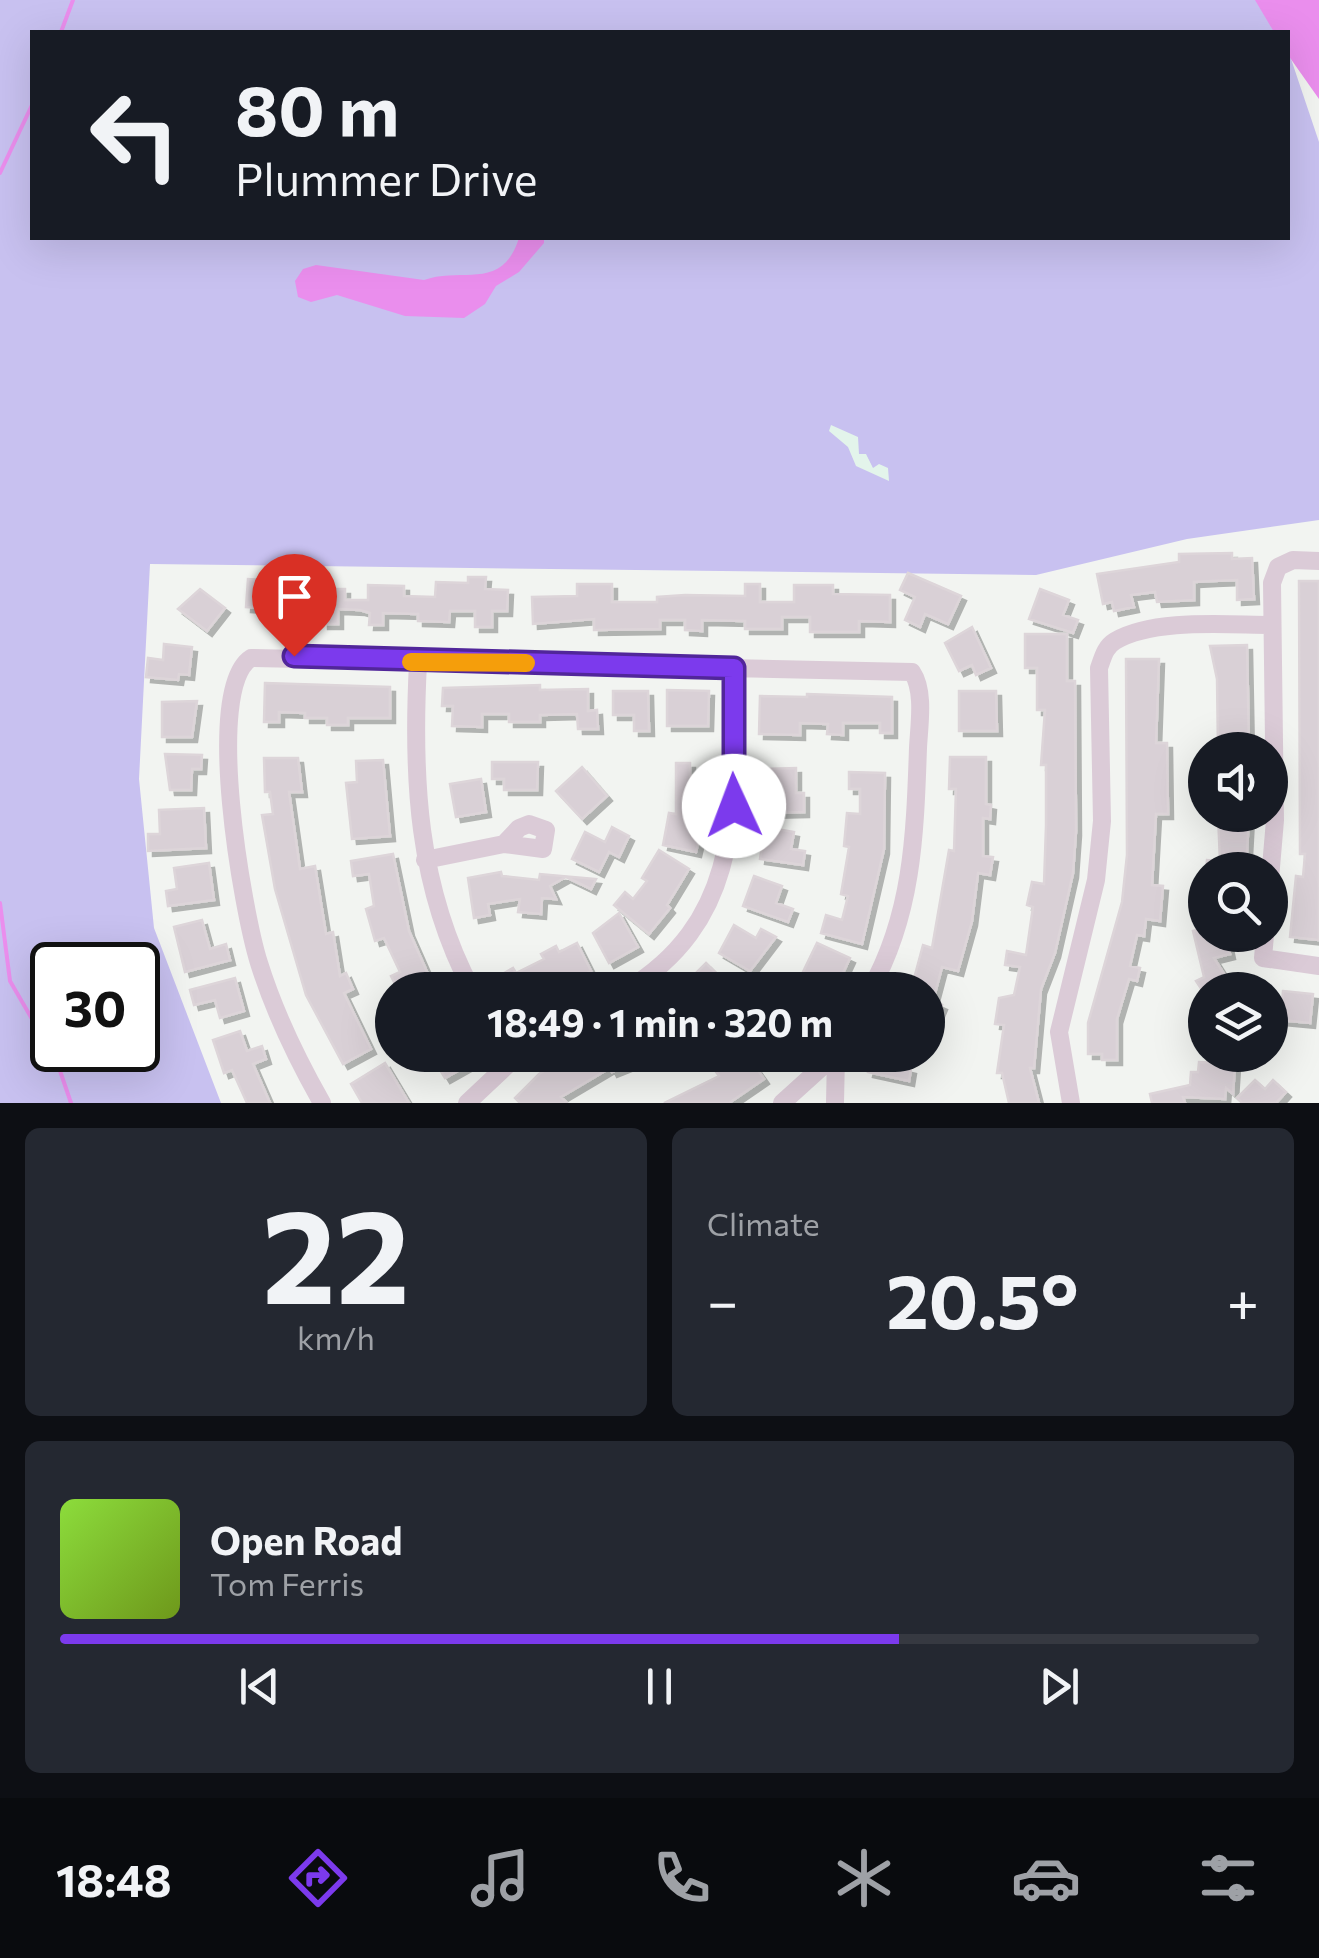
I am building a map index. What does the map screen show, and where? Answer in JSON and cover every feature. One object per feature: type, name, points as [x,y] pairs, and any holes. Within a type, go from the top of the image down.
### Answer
[{"type":"street","points":[[1272,852],[1272,582],[1278,568],[1293,560],[1319,561]]},
{"type":"street","points":[[1071,1103],[1059,1032],[1096,880],[1102,821],[1100,668],[1104,651],[1116,640],[1158,629],[1272,625]]},
{"type":"street","points":[[322,1103],[260,964],[235,842],[230,746],[234,680],[245,662],[265,656],[418,663],[894,668],[912,672],[916,678],[916,834],[910,883],[879,972]]},
{"type":"street","points":[[418,663],[414,761],[425,860],[448,941],[463,972]]},
{"type":"street","points":[[651,972],[697,926],[726,858],[734,806],[734,668]]},
{"type":"street","points":[[425,860],[504,844]]},
{"type":"street","points":[[1264,952],[1263,958],[1319,966]]},
{"type":"street","points":[[467,1103],[498,1072]]},
{"type":"street","points":[[782,1103],[817,1072]]},
{"type":"street","points":[[836,1072],[836,1103]]},
{"type":"shaded area","points":[[0,0],[1270,0],[1280,30],[30,30],[30,240],[1290,240],[1290,56],[1319,142],[1319,520],[1187,539],[1036,575],[150,564],[139,779],[154,928],[159,942],[30,942],[30,1072],[160,1072],[160,944],[221,1103],[0,1103]]},
{"type":"shaded area","points":[[1255,0],[1319,0],[1319,99],[1290,58],[1290,30],[1273,30]]},
{"type":"shaded area","points":[[518,240],[544,240],[519,272],[496,286],[485,304],[464,318],[405,316],[337,295],[311,302],[298,297],[295,281],[303,269],[316,265],[424,280],[479,274],[502,265]]},
{"type":"sand","points":[[831,425],[858,437],[859,454],[866,454],[873,468],[879,464],[888,468],[889,481],[856,466],[848,447],[829,431]]},
{"type":"building","points":[[1232,553],[1232,559],[1252,558],[1254,599],[1237,600],[1237,580],[1194,582],[1194,600],[1157,602],[1155,592],[1131,595],[1134,607],[1114,611],[1112,602],[1103,604],[1097,574],[1179,562],[1179,554]]},
{"type":"building","points":[[281,567],[293,568],[292,589],[345,589],[345,600],[368,600],[368,585],[404,586],[404,596],[435,597],[436,582],[468,583],[468,577],[486,577],[485,589],[508,590],[507,611],[492,611],[492,627],[475,627],[475,611],[450,611],[449,622],[418,621],[418,614],[383,613],[383,625],[369,625],[370,613],[338,609],[338,624],[323,624],[323,611],[306,611],[306,601],[260,598],[259,608],[246,607],[248,579],[280,581]]},
{"type":"building","points":[[908,573],[961,596],[948,624],[925,614],[920,627],[905,620],[915,597],[900,590]]},
{"type":"building","points":[[1299,581],[1319,581],[1319,940],[1290,937],[1296,876],[1303,877],[1305,854],[1300,854]]},
{"type":"building","points":[[577,584],[612,584],[612,602],[657,602],[657,597],[685,595],[745,596],[745,584],[760,584],[760,602],[794,602],[794,585],[833,585],[833,594],[890,595],[890,622],[859,621],[859,632],[810,632],[810,617],[782,617],[782,629],[745,629],[745,621],[702,620],[702,631],[685,630],[685,620],[660,620],[660,629],[594,630],[594,619],[533,624],[532,597],[577,596]]},
{"type":"building","points":[[200,589],[225,608],[207,631],[178,609]]},
{"type":"building","points":[[1040,589],[1069,600],[1063,615],[1078,620],[1073,633],[1029,619]]},
{"type":"building","points":[[972,627],[991,668],[976,675],[972,665],[959,671],[945,643]]},
{"type":"building","points":[[1025,634],[1067,634],[1067,681],[1075,681],[1076,831],[1073,873],[1055,953],[1041,989],[1034,1068],[1030,1068],[1039,1103],[1009,1103],[1002,1073],[997,1073],[1004,1025],[995,1024],[999,998],[1014,995],[1020,967],[1005,965],[1007,951],[1026,955],[1033,907],[1027,905],[1032,882],[1044,884],[1046,826],[1046,765],[1041,765],[1045,710],[1037,710],[1037,668],[1025,668]]},
{"type":"building","points":[[164,644],[192,647],[189,675],[179,674],[178,680],[146,677],[148,658],[163,660]]},
{"type":"building","points":[[1247,645],[1249,732],[1218,732],[1217,679],[1210,646]]},
{"type":"building","points":[[1126,659],[1159,659],[1156,743],[1167,743],[1168,814],[1156,814],[1152,885],[1163,886],[1160,921],[1146,919],[1144,936],[1137,935],[1130,966],[1140,968],[1137,981],[1129,979],[1117,1019],[1117,1060],[1102,1060],[1102,1054],[1088,1054],[1088,1023],[1122,902],[1127,855]]},
{"type":"building","points":[[265,683],[390,687],[390,718],[348,718],[348,725],[327,725],[327,718],[279,712],[279,722],[264,722]]},
{"type":"building","points":[[540,685],[540,690],[588,689],[588,711],[597,710],[598,729],[578,729],[577,714],[540,715],[540,722],[509,722],[509,714],[482,714],[482,727],[452,726],[453,706],[442,706],[443,688]]},
{"type":"building","points":[[667,690],[709,691],[708,726],[667,726]]},
{"type":"building","points":[[613,691],[648,691],[649,731],[634,731],[634,715],[613,715]]},
{"type":"building","points":[[959,691],[996,691],[997,731],[959,731]]},
{"type":"building","points":[[760,696],[892,697],[892,733],[880,733],[880,723],[843,723],[843,735],[827,734],[828,724],[800,723],[800,735],[759,734]]},
{"type":"building","points":[[197,701],[192,737],[162,737],[162,702]]},
{"type":"building","points":[[165,754],[202,755],[201,769],[192,769],[191,790],[170,790]]},
{"type":"building","points":[[950,757],[986,757],[986,804],[991,805],[990,819],[983,818],[983,856],[993,857],[990,875],[978,873],[972,921],[958,971],[942,967],[941,972],[916,972],[923,945],[932,948],[949,850],[954,851],[956,789],[949,789]]},
{"type":"building","points":[[264,758],[298,758],[302,792],[289,792],[300,869],[315,866],[326,934],[333,932],[340,976],[346,973],[353,989],[344,993],[371,1049],[343,1064],[306,995],[275,889],[262,815],[273,814],[270,792],[265,792]]},
{"type":"building","points":[[383,760],[390,836],[352,839],[346,783],[357,782],[356,761]]},
{"type":"building","points":[[492,762],[538,762],[537,790],[504,790],[504,779],[492,779]]},
{"type":"building","points":[[676,763],[690,763],[690,776],[703,776],[703,822],[696,852],[663,845],[669,813],[676,814]]},
{"type":"building","points":[[582,767],[607,796],[582,819],[556,791]]},
{"type":"building","points":[[796,768],[796,793],[804,793],[804,812],[764,813],[763,769]]},
{"type":"building","points":[[849,772],[885,773],[884,849],[862,944],[821,933],[826,915],[842,920],[848,896],[841,894],[849,847],[844,846],[847,813],[860,814],[860,789],[849,789]]},
{"type":"building","points":[[481,779],[486,812],[456,817],[450,784]]},
{"type":"building","points":[[204,808],[206,848],[148,851],[148,834],[160,834],[159,810]]},
{"type":"building","points":[[612,827],[629,836],[619,857],[609,852],[599,872],[572,859],[585,832],[605,842]]},
{"type":"building","points":[[765,827],[794,832],[791,849],[805,851],[803,865],[760,859]]},
{"type":"building","points":[[1219,832],[1248,832],[1247,852],[1220,852]]},
{"type":"building","points":[[659,850],[689,869],[667,905],[670,908],[649,934],[614,905],[625,892],[633,899],[647,881],[642,878]]},
{"type":"building","points":[[393,854],[409,931],[427,972],[400,972],[384,938],[375,941],[366,909],[374,906],[369,874],[353,876],[351,861]]},
{"type":"building","points":[[209,863],[214,900],[168,906],[166,891],[177,889],[174,868]]},
{"type":"building","points":[[501,872],[502,876],[539,880],[540,874],[596,879],[591,889],[566,877],[550,886],[556,899],[542,898],[541,914],[518,912],[520,899],[488,904],[490,915],[474,918],[468,878]]},
{"type":"building","points":[[754,876],[782,886],[776,903],[793,909],[788,922],[743,906]]},
{"type":"building","points":[[619,913],[638,947],[609,963],[593,933]]},
{"type":"building","points":[[202,920],[210,949],[226,944],[230,960],[185,972],[174,927]]},
{"type":"building","points":[[734,925],[756,938],[761,929],[776,937],[750,971],[719,953]]},
{"type":"building","points":[[577,943],[591,971],[518,972],[544,959],[541,954],[556,946],[559,952]]},
{"type":"building","points":[[817,943],[850,958],[843,972],[803,972]]},
{"type":"building","points":[[1198,952],[1230,952],[1214,958],[1223,972],[1203,972]]},
{"type":"building","points":[[706,963],[715,972],[697,972]]},
{"type":"building","points":[[235,978],[244,1011],[220,1018],[215,1000],[194,1005],[190,990]]},
{"type":"building","points":[[1288,992],[1313,994],[1310,1023],[1288,1021]]},
{"type":"building","points":[[240,1031],[247,1051],[262,1046],[266,1059],[253,1064],[270,1103],[247,1103],[232,1070],[224,1073],[213,1040]]},
{"type":"building","points":[[375,1069],[390,1072],[409,1103],[362,1103],[351,1084]]},
{"type":"building","points":[[603,1072],[561,1097],[567,1103],[520,1103],[515,1098],[539,1074]]},
{"type":"building","points":[[716,1072],[759,1072],[764,1079],[729,1103],[664,1103],[719,1076]]},
{"type":"building","points":[[868,1072],[910,1072],[909,1081]]},
{"type":"building","points":[[1191,1072],[1234,1072],[1233,1094],[1226,1088],[1225,1099],[1183,1097],[1185,1103],[1152,1103],[1150,1094],[1190,1085]]},
{"type":"building","points":[[1255,1080],[1265,1089],[1273,1080],[1286,1092],[1276,1103],[1242,1103],[1237,1098]]},
{"type":"waterway","points":[[62,30],[73,0]]},
{"type":"waterway","points":[[0,173],[30,109]]},
{"type":"waterway","points":[[0,903],[10,981],[57,1062],[71,1103]]},
{"type":"slow traffic","points":[[411,662],[526,663]]},
{"type":"route","points":[[294,656],[418,663],[620,663],[734,668],[734,806]]}]
